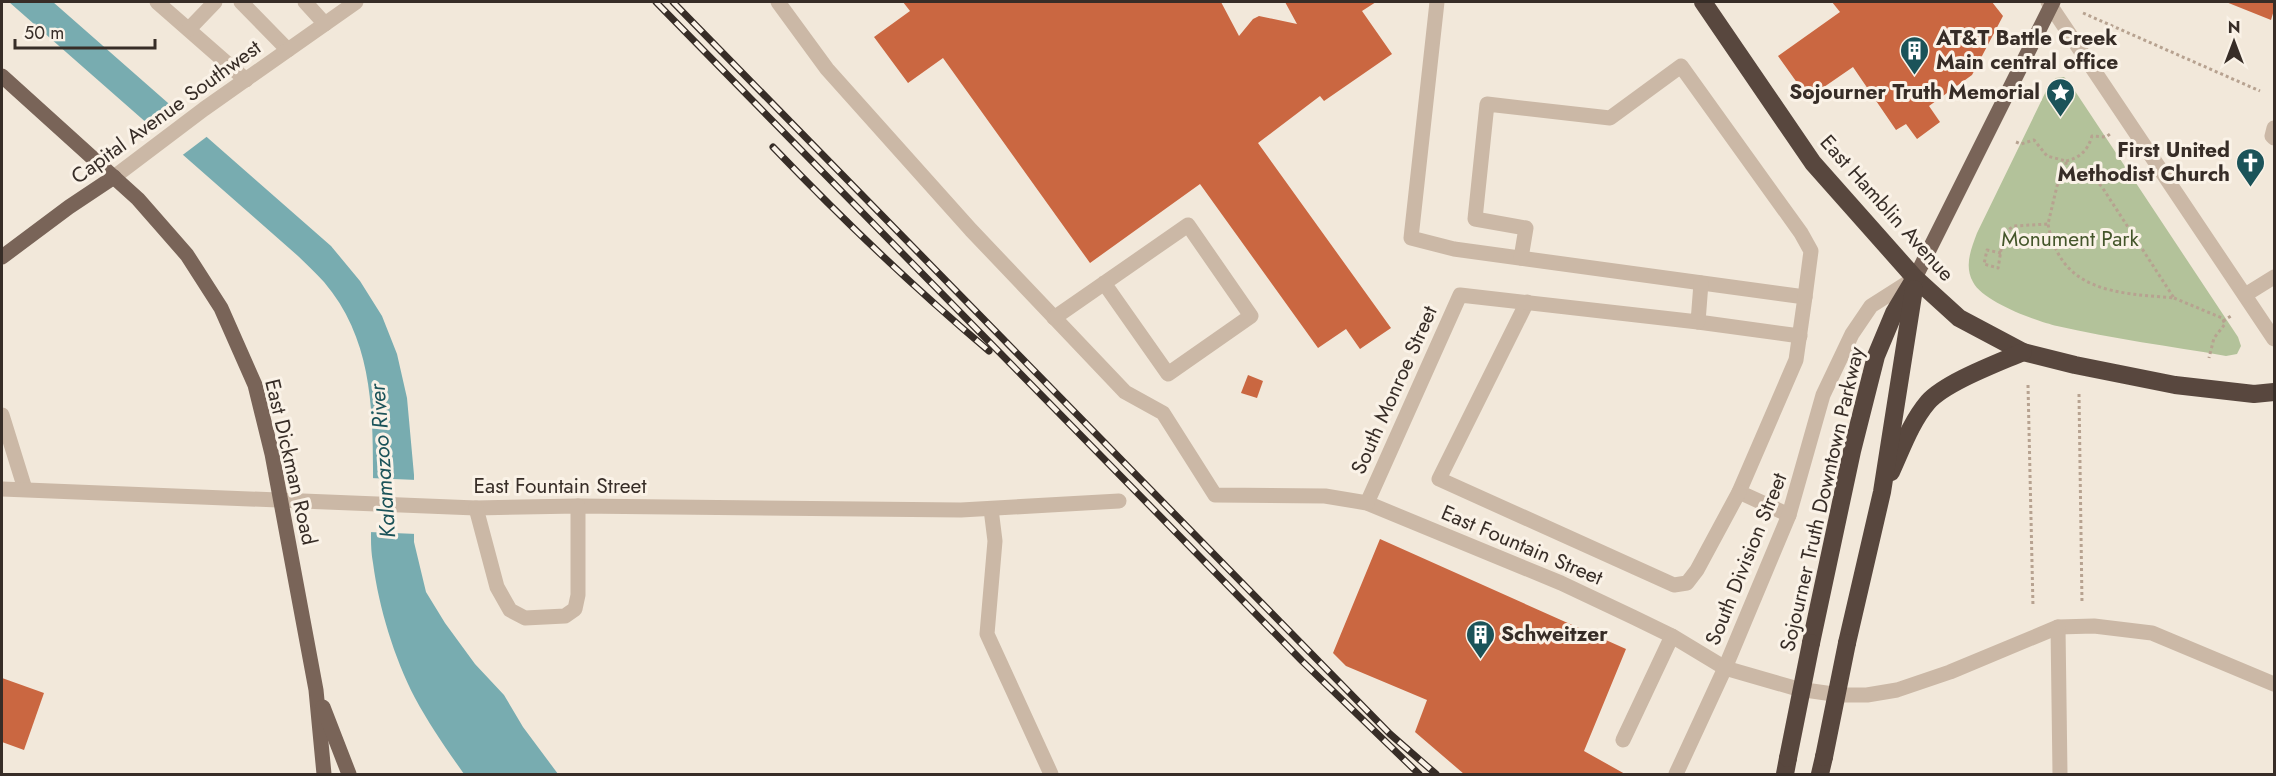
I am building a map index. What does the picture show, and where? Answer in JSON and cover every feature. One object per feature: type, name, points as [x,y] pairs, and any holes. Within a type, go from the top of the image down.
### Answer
[{"type":"highway","name":"East Hamblin Avenue","points":[[1703,2],[1813,163],[1915,278],[1959,318],[2023,352],[2075,365],[2175,385],[2254,394],[2274,392]]},
{"type":"highway","points":[[1822,766],[1847,643],[1882,492],[1915,278]]},
{"type":"highway","name":"Sojourner Truth Downtown Parkway","points":[[1786,766],[1852,451],[1876,356],[1894,313],[1915,278]]},
{"type":"highway","points":[[1882,492],[1912,425],[1930,400],[1963,378],[2023,352]]},
{"type":"main road","points":[[1915,278],[2051,3]]},
{"type":"main road","name":"East Dickman Road","points":[[2,76],[138,199],[187,255],[221,308],[255,385],[272,454],[316,690],[324,774]]},
{"type":"main road","name":"Capital Avenue Southwest","points":[[2,257],[114,177]]},
{"type":"main road","name":"East Dickman Road","points":[[316,690],[349,774]]},
{"type":"street","points":[[157,2],[246,80]]},
{"type":"street","points":[[189,29],[215,2]]},
{"type":"street","points":[[241,2],[288,50]]},
{"type":"street","points":[[305,2],[325,24]]},
{"type":"street","name":"Capital Avenue Southwest","points":[[114,177],[204,109],[356,2]]},
{"type":"street","points":[[778,2],[827,69],[971,230],[1054,318],[1104,283],[1188,225],[1251,316],[1168,374],[1104,283]]},
{"type":"street","points":[[1437,2],[1411,237],[1454,249],[1805,297]]},
{"type":"street","points":[[2051,3],[2274,339]]},
{"type":"street","points":[[1521,258],[1526,228],[1475,219],[1487,104],[1610,118],[1681,66],[1801,233],[1811,251],[1800,336],[1796,360],[1739,492],[1697,570],[1687,583],[1674,585],[1438,479],[1527,303],[1800,336]]},
{"type":"street","points":[[2274,128],[2272,136],[2274,138]]},
{"type":"street","points":[[2245,295],[2274,277]]},
{"type":"street","name":"South Division Street","points":[[1676,774],[1725,668],[1789,515],[1823,395],[1852,334],[1871,306],[1915,278]]},
{"type":"street","points":[[1698,322],[1701,283]]},
{"type":"street","name":"South Monroe Street","points":[[1367,503],[1460,295],[1527,303]]},
{"type":"street","name":"East Fountain Street","points":[[1054,318],[1125,392],[1163,413],[1215,495],[1325,496],[1367,503],[1561,584],[1672,636],[1725,668],[1798,689],[1840,695],[1867,694],[1897,690],[1950,672],[2058,627]]},
{"type":"street","points":[[2,415],[25,489]]},
{"type":"street","name":"East Fountain Street","points":[[2,489],[476,508],[578,506],[961,510],[1119,501]]},
{"type":"street","points":[[1739,492],[1789,515]]},
{"type":"street","points":[[476,508],[497,587],[510,610],[525,618],[565,616],[575,609],[578,595],[578,506]]},
{"type":"street","points":[[991,509],[995,541],[987,634],[1051,774]]},
{"type":"street","points":[[2060,774],[2058,627],[2094,626],[2152,633],[2274,684]]},
{"type":"street","points":[[1623,740],[1672,636]]},
{"type":"path","points":[[2083,13],[2260,92]]},
{"type":"path","points":[[2016,142],[2021,144],[2034,140],[2047,156],[2066,161],[2075,159],[2084,152],[2092,136],[2106,137],[2110,134]]},
{"type":"path","points":[[2066,161],[2048,224],[2056,250],[2067,266],[2091,283],[2113,292],[2174,298],[2222,318],[2225,324],[2212,342],[2209,358]]},
{"type":"path","points":[[2066,167],[2089,174],[2102,187],[2174,298]]},
{"type":"path","points":[[2001,253],[1987,250],[1984,264],[1998,267],[2006,232],[2010,228],[2048,224]]},
{"type":"path","points":[[2223,321],[2231,316]]},
{"type":"path","points":[[2028,385],[2033,607]]},
{"type":"path","points":[[2079,394],[2082,603]]},
{"type":"green space","name":"Monument Park","points":[[2064,77],[2238,337],[2241,346],[2237,354],[2226,356],[2057,326],[1998,303],[1987,297],[1973,282],[1969,264],[1977,233],[2050,83],[2056,78]]},
{"type":"water","name":"Kalamazoo River","points":[[9,2],[53,2],[331,246],[360,281],[382,316],[397,354],[407,398],[414,475],[414,542],[426,592],[445,623],[475,664],[504,695],[523,727],[558,774],[464,774],[426,717],[407,682],[388,632],[372,555],[373,439],[368,383],[354,330],[324,282],[298,256]]},
{"type":"pier","points":[[172,102],[209,135],[180,157],[142,123]]},
{"type":"pier","points":[[370,478],[417,480],[417,534],[369,532]]},
{"type":"building","points":[[903,2],[1221,2],[1239,36],[1253,19],[1259,16],[1297,24],[1285,2],[1376,2],[1362,11],[1392,54],[1324,101],[1320,96],[1258,143],[1391,328],[1360,349],[1346,329],[1318,348],[1200,184],[1090,263],[943,58],[908,83],[874,37],[910,11]]},
{"type":"building","points":[[1832,2],[1992,2],[2003,16],[1972,75],[1929,106],[1940,122],[1917,139],[1906,124],[1896,130],[1853,67],[1808,98],[1778,56],[1840,12]]},
{"type":"building","points":[[2226,2],[2274,2],[2274,10],[2271,20]]},
{"type":"building","points":[[1248,375],[1263,381],[1257,398],[1241,393]]},
{"type":"building","name":"Schweitzer","points":[[1380,539],[1626,649],[1584,751],[1625,774],[1464,774],[1415,732],[1427,700],[1346,666],[1333,653]]},
{"type":"building","points":[[2,678],[44,693],[24,750],[2,742]]},
{"type":"railway","points":[[656,2],[1302,661],[1419,774]]},
{"type":"railway","points":[[673,2],[1390,734],[1436,774]]},
{"type":"railway","points":[[773,147],[878,252],[989,351]]},
{"type":"place","name":"AT&T Battle Creek Main central office","points":[[1915,76]]},
{"type":"place","name":"Sojourner Truth Memorial","points":[[2061,118]]},
{"type":"place","name":"First United Methodist Church","points":[[2251,188]]},
{"type":"place","name":"Schweitzer","points":[[1480,660]]}]
